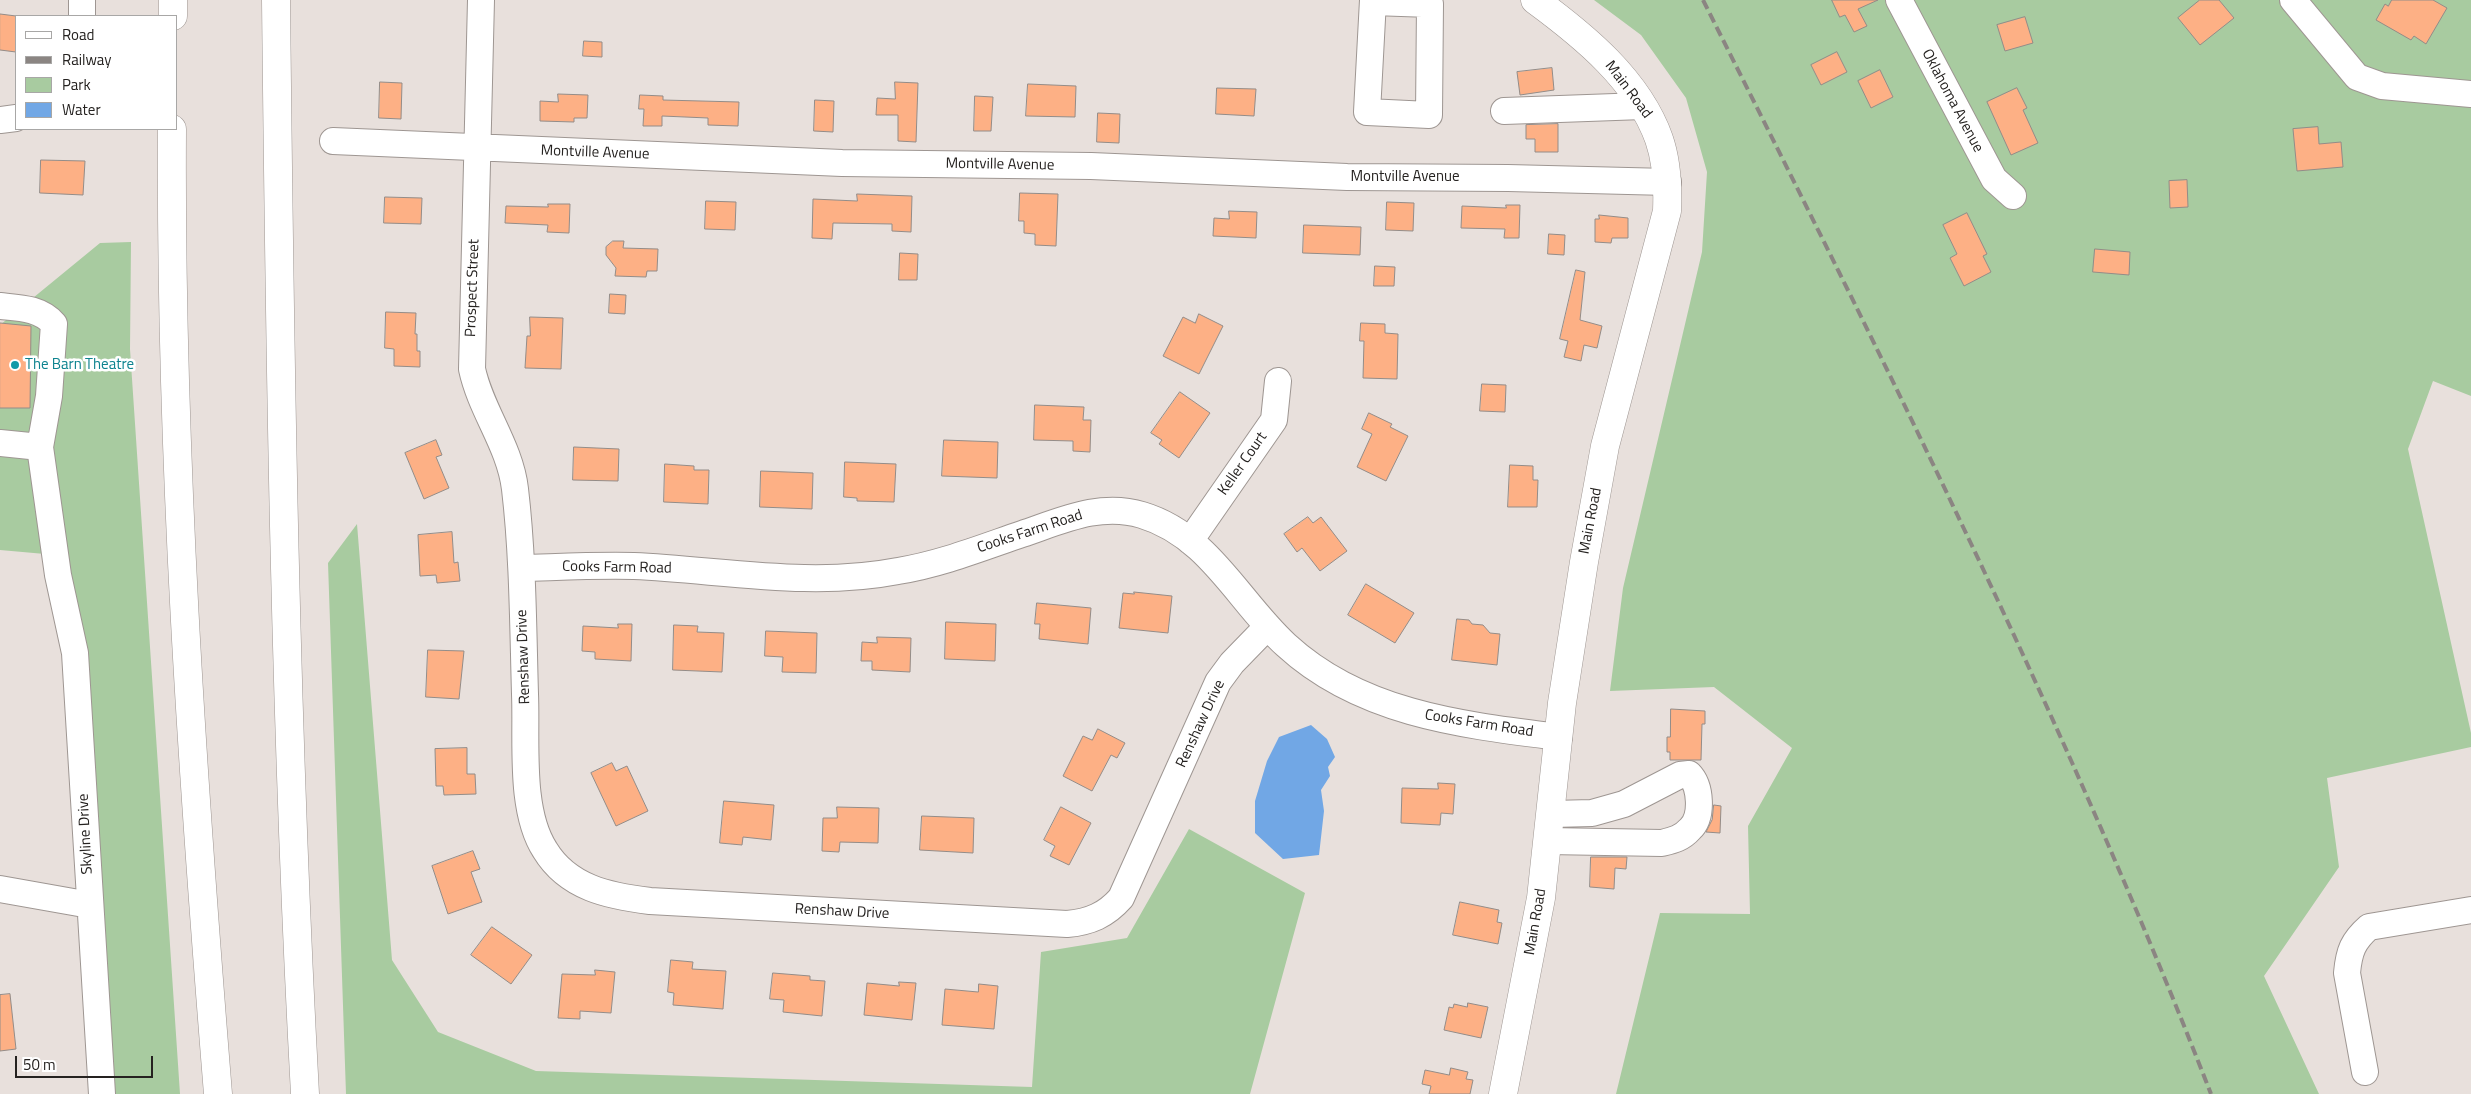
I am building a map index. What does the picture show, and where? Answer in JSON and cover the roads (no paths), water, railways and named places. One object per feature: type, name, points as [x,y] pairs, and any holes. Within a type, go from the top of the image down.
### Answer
[{"type":"main road","points":[[173,0],[173,15]]},
{"type":"main road","points":[[276,0],[283,539],[292,819],[305,1094]]},
{"type":"main road","name":"Main Road","points":[[1503,1094],[1542,898],[1559,736],[1582,571],[1605,446],[1667,211],[1668,182],[1660,140],[1643,106],[1601,54],[1564,21],[1535,0]]},
{"type":"main road","points":[[172,130],[173,338],[185,638],[218,1094]]},
{"type":"street","points":[[82,0],[82,15]]},
{"type":"street","name":"Prospect Street","points":[[481,0],[472,369],[476,391],[507,455],[512,472],[522,568]]},
{"type":"street","name":"Oklahoma Avenue","points":[[1899,0],[1994,179],[2014,196]]},
{"type":"street","points":[[2293,0],[2357,77],[2382,86],[2471,94]]},
{"type":"street","points":[[1373,1],[1430,4],[1429,115],[1367,112],[1373,1]]},
{"type":"street","points":[[1504,111],[1643,106]]},
{"type":"street","points":[[0,120],[15,118]]},
{"type":"street","name":"Montville Avenue","points":[[333,140],[842,163],[1091,166],[1347,177],[1668,182]]},
{"type":"street","name":"Skyline Drive","points":[[0,306],[31,309],[48,317],[54,324],[49,396],[40,447],[58,575],[75,653],[102,1094]]},
{"type":"street","name":"Keller Court","points":[[1190,541],[1274,420],[1278,381]]},
{"type":"street","points":[[0,443],[40,447]]},
{"type":"street","name":"Cooks Farm Road","points":[[522,568],[632,566],[811,578],[858,577],[932,564],[1067,518],[1104,511],[1142,515],[1165,524],[1190,541],[1217,565],[1267,627],[1308,662],[1340,682],[1374,699],[1409,712],[1460,724],[1559,736]]},
{"type":"street","name":"Renshaw Drive","points":[[522,568],[527,776],[532,815],[539,839],[552,860],[570,878],[592,890],[616,897],[650,901],[1067,924],[1091,920],[1113,907],[1122,898],[1218,682],[1232,663],[1267,627]]},
{"type":"street","points":[[1548,841],[1662,843],[1680,838],[1692,828],[1699,806],[1694,780],[1689,774],[1680,775],[1624,804],[1592,813],[1552,814]]},
{"type":"street","points":[[0,889],[90,905]]},
{"type":"street","points":[[2364,1072],[2347,973],[2348,956],[2356,938],[2369,927],[2471,910]]},
{"type":"water","points":[[1311,725],[1327,739],[1335,757],[1328,767],[1330,776],[1321,790],[1324,811],[1319,855],[1283,859],[1255,833],[1255,801],[1267,761],[1279,737]]},
{"type":"railway","points":[[1703,0],[1904,405],[2034,678],[2155,954],[2211,1094]]},
{"type":"place","name":"The Barn Theatre","points":[[15,365]]}]
